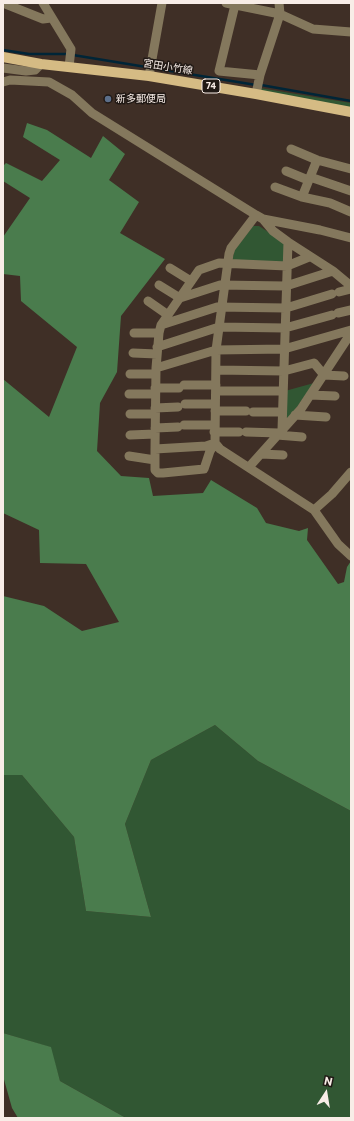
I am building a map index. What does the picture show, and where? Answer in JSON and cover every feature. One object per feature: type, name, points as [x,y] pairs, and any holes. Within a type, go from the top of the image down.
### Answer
[{"type":"main road","name":"宮田小竹線","points":[[3,57],[41,64],[69,67],[151,69],[258,84],[351,112]]},
{"type":"street","points":[[3,3],[43,19],[51,18]]},
{"type":"street","points":[[43,3],[71,49],[69,67]]},
{"type":"street","points":[[151,69],[162,3]]},
{"type":"street","points":[[226,3],[280,14],[313,29],[351,32]]},
{"type":"street","points":[[235,5],[219,71],[258,84],[280,14],[279,3]]},
{"type":"street","points":[[3,68],[35,70],[41,64]]},
{"type":"street","points":[[3,82],[10,80],[40,80],[59,86],[76,98],[92,113],[259,217],[273,231],[333,271],[351,287],[286,308],[222,306],[160,329],[134,334]]},
{"type":"street","points":[[291,149],[317,160],[351,169]]},
{"type":"street","points":[[302,196],[317,160]]},
{"type":"street","points":[[286,171],[351,191]]},
{"type":"street","points":[[275,187],[330,203],[351,212]]},
{"type":"street","points":[[259,217],[351,238]]},
{"type":"street","points":[[259,217],[231,248],[227,265],[216,350],[215,443],[210,451],[204,469],[158,473],[155,470],[155,391],[157,350],[160,329],[191,281],[199,270],[219,263],[227,265],[287,266],[310,257]]},
{"type":"street","points":[[279,433],[282,412],[284,371],[288,242]]},
{"type":"street","points":[[170,268],[191,281]]},
{"type":"street","points":[[159,285],[180,298],[220,285],[286,286],[333,271]]},
{"type":"street","points":[[148,301],[168,315]]},
{"type":"street","points":[[132,353],[157,350],[219,327],[285,328],[351,310]]},
{"type":"street","points":[[130,374],[156,371],[216,350],[284,349],[351,332]]},
{"type":"street","points":[[249,467],[295,415],[347,346],[351,332]]},
{"type":"street","points":[[216,370],[284,371],[314,363],[324,375],[344,376]]},
{"type":"street","points":[[129,394],[181,386],[283,391]]},
{"type":"street","points":[[310,395],[335,396]]},
{"type":"street","points":[[130,414],[181,406],[282,412]]},
{"type":"street","points":[[295,415],[326,417]]},
{"type":"street","points":[[130,435],[181,426],[215,428],[243,432],[279,433],[302,437]]},
{"type":"street","points":[[155,449],[206,446],[215,443]]},
{"type":"street","points":[[215,443],[220,449],[314,510],[338,544],[351,556]]},
{"type":"street","points":[[261,454],[283,455]]},
{"type":"street","points":[[129,456],[155,460]]},
{"type":"street","points":[[314,510],[332,494],[351,472]]},
{"type":"green space","points":[[260,88],[351,103],[351,111],[262,93]]},
{"type":"green space","points":[[27,123],[47,130],[91,158],[103,136],[125,154],[109,180],[139,202],[120,233],[165,259],[121,316],[117,372],[100,403],[97,451],[121,476],[149,478],[153,496],[203,493],[211,480],[257,508],[266,523],[299,531],[308,528],[307,540],[338,584],[344,582],[347,567],[351,561],[351,811],[258,761],[215,725],[151,760],[125,824],[151,917],[86,911],[74,837],[22,775],[3,775],[3,596],[44,606],[82,631],[119,622],[86,564],[40,563],[39,530],[3,513],[3,379],[49,417],[77,347],[21,301],[20,276],[3,274],[3,237],[30,198],[3,181],[3,166],[6,163],[42,181],[60,160],[23,137]]},
{"type":"green space","points":[[253,226],[259,226],[282,241],[285,246],[284,263],[232,263],[234,251]]},
{"type":"green space","points":[[314,383],[288,420],[284,420],[285,391]]},
{"type":"green space","points":[[215,725],[258,761],[351,811],[351,1118],[126,1118],[60,1081],[50,1047],[3,1033],[3,775],[22,775],[74,837],[86,911],[151,917],[125,824],[151,760]]},
{"type":"green space","points":[[3,1033],[51,1047],[60,1081],[126,1118],[18,1118],[12,1108],[3,1076]]},
{"type":"waterway","points":[[3,50],[29,54],[68,54]]},
{"type":"waterway","points":[[73,55],[256,85]]},
{"type":"waterway","points":[[261,85],[351,101]]},
{"type":"place","name":"新多郵便局","points":[[108,99]]}]
